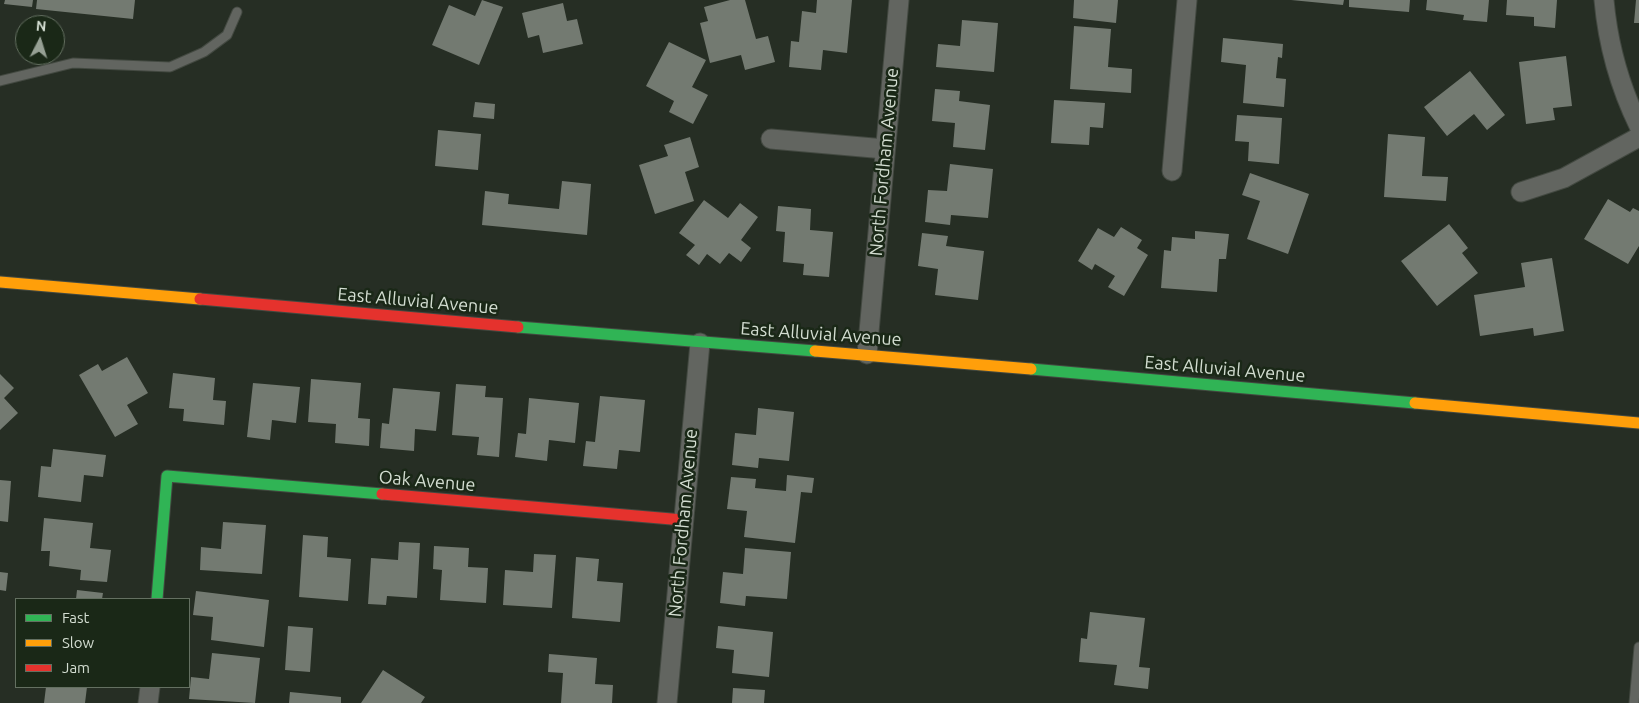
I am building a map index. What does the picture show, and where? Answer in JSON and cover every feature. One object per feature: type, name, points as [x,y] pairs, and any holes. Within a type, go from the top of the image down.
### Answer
[{"type":"street","name":"North Fordham Avenue","points":[[867,354],[899,0]]},
{"type":"street","points":[[1172,171],[1187,0]]},
{"type":"street","points":[[1604,0],[1607,35],[1615,68],[1639,126]]},
{"type":"street","points":[[1521,192],[1564,178],[1639,137]]},
{"type":"street","points":[[772,139],[885,149]]},
{"type":"street","name":"East Alluvial Avenue","points":[[0,282],[700,343],[867,354],[1639,423]]},
{"type":"street","name":"North Fordham Avenue","points":[[667,703],[700,343]]},
{"type":"street","name":"Oak Avenue","points":[[157,598],[168,476],[683,520]]},
{"type":"street","points":[[148,703],[150,688]]},
{"type":"lane","points":[[0,81],[73,63],[170,67],[204,52],[227,35],[237,12]]},
{"type":"lane","points":[[1634,703],[1639,647]]},
{"type":"building","points":[[5,0],[33,0],[32,7],[4,4]]},
{"type":"building","points":[[37,0],[135,0],[133,19],[36,9]]},
{"type":"building","points":[[482,0],[503,7],[479,65],[432,45],[449,5],[475,16]]},
{"type":"building","points":[[730,0],[745,0],[756,39],[768,36],[775,62],[745,70],[741,55],[710,63],[700,23],[708,21],[704,7]]},
{"type":"building","points":[[817,0],[852,0],[847,53],[823,50],[821,70],[789,67],[791,41],[799,42],[802,11],[816,13]]},
{"type":"building","points":[[1074,0],[1118,0],[1116,23],[1073,18]]},
{"type":"building","points":[[1291,0],[1344,0],[1343,5]]},
{"type":"building","points":[[1349,0],[1410,0],[1409,12],[1349,7]]},
{"type":"building","points":[[1427,0],[1489,0],[1487,22],[1463,20],[1464,15],[1426,10]]},
{"type":"building","points":[[1507,0],[1557,0],[1555,28],[1534,26],[1534,17],[1506,15]]},
{"type":"building","points":[[1636,0],[1639,0],[1639,23],[1634,23]]},
{"type":"building","points":[[563,3],[567,21],[577,19],[583,44],[543,53],[539,35],[528,38],[522,13]]},
{"type":"building","points":[[962,20],[998,23],[994,72],[936,67],[938,44],[960,46]]},
{"type":"building","points":[[1074,26],[1111,29],[1108,67],[1132,69],[1131,93],[1070,89]]},
{"type":"building","points":[[1223,38],[1283,44],[1282,58],[1278,57],[1276,78],[1286,79],[1284,107],[1243,103],[1246,65],[1221,62]]},
{"type":"building","points":[[669,42],[706,60],[692,87],[708,95],[693,124],[669,112],[674,101],[646,86]]},
{"type":"building","points":[[1566,56],[1572,106],[1553,108],[1555,120],[1526,124],[1519,62]]},
{"type":"building","points":[[1470,71],[1505,115],[1487,130],[1474,114],[1447,136],[1424,107]]},
{"type":"building","points":[[935,89],[960,91],[959,101],[990,105],[985,150],[953,147],[955,123],[932,121]]},
{"type":"building","points":[[1054,100],[1105,103],[1103,128],[1090,127],[1089,145],[1051,143]]},
{"type":"building","points":[[475,102],[495,104],[494,119],[473,117]]},
{"type":"building","points":[[1237,115],[1282,118],[1279,164],[1248,161],[1249,142],[1235,141]]},
{"type":"building","points":[[438,130],[481,134],[478,170],[435,166]]},
{"type":"building","points":[[1388,134],[1425,137],[1422,176],[1448,177],[1446,201],[1384,197]]},
{"type":"building","points":[[690,137],[699,167],[685,172],[694,201],[655,214],[639,165],[668,156],[664,145]]},
{"type":"building","points":[[950,164],[993,169],[988,218],[951,215],[950,225],[925,222],[928,190],[947,191]]},
{"type":"building","points":[[1250,173],[1309,194],[1288,254],[1247,239],[1260,201],[1242,195]]},
{"type":"building","points":[[562,181],[591,184],[587,235],[482,225],[485,191],[509,194],[508,204],[559,209]]},
{"type":"building","points":[[1608,199],[1630,212],[1633,208],[1639,211],[1639,246],[1628,264],[1584,239]]},
{"type":"building","points":[[704,200],[728,218],[740,203],[758,217],[741,240],[751,248],[741,262],[729,253],[720,264],[707,254],[699,265],[686,255],[695,245],[679,233]]},
{"type":"building","points":[[778,206],[811,209],[810,230],[833,232],[829,277],[803,275],[804,264],[783,262],[785,232],[776,231]]},
{"type":"building","points":[[1449,224],[1468,248],[1462,253],[1478,273],[1437,306],[1401,261]]},
{"type":"building","points":[[1121,227],[1142,240],[1137,248],[1148,255],[1124,296],[1108,287],[1115,276],[1095,264],[1092,270],[1078,261],[1098,228],[1114,237]]},
{"type":"building","points":[[1195,231],[1229,234],[1226,259],[1219,259],[1217,292],[1161,288],[1164,250],[1171,251],[1172,237],[1195,239]]},
{"type":"building","points":[[922,233],[948,236],[946,246],[984,251],[978,300],[935,295],[938,269],[918,266]]},
{"type":"building","points":[[1552,258],[1564,331],[1534,336],[1533,328],[1480,336],[1474,295],[1525,287],[1521,263]]},
{"type":"building","points":[[127,357],[148,393],[127,405],[138,424],[115,437],[79,375],[98,364],[102,371]]},
{"type":"building","points":[[173,373],[215,378],[213,400],[226,401],[224,425],[183,421],[184,409],[169,408]]},
{"type":"building","points":[[0,374],[14,388],[4,398],[18,413],[0,430]]},
{"type":"building","points":[[311,379],[361,383],[358,418],[370,419],[369,446],[335,443],[336,424],[308,422]]},
{"type":"building","points":[[253,383],[300,387],[296,423],[272,420],[270,440],[247,437]]},
{"type":"building","points":[[456,384],[486,386],[485,397],[503,398],[499,457],[477,455],[479,437],[452,435]]},
{"type":"building","points":[[393,388],[440,392],[436,431],[415,429],[414,451],[380,448],[382,423],[389,424]]},
{"type":"building","points":[[600,396],[645,400],[640,452],[619,450],[617,469],[583,466],[586,441],[595,442]]},
{"type":"building","points":[[529,398],[579,403],[575,443],[549,440],[547,461],[515,457],[518,433],[526,434]]},
{"type":"building","points":[[758,408],[794,412],[789,461],[759,458],[758,468],[732,465],[735,433],[756,435]]},
{"type":"building","points":[[53,449],[106,455],[103,477],[84,475],[81,502],[38,497],[41,466],[51,467]]},
{"type":"building","points":[[787,475],[814,478],[812,493],[801,492],[795,543],[744,537],[747,511],[727,509],[731,477],[756,479],[755,488],[786,491]]},
{"type":"building","points":[[0,480],[11,481],[8,522],[0,521]]},
{"type":"building","points":[[44,518],[93,523],[90,548],[111,550],[107,582],[80,580],[81,570],[49,566],[50,551],[41,551]]},
{"type":"building","points":[[223,522],[266,525],[262,574],[200,570],[201,547],[221,549]]},
{"type":"building","points":[[303,535],[328,537],[327,557],[351,559],[348,601],[299,597]]},
{"type":"building","points":[[399,542],[420,543],[417,598],[387,596],[386,605],[368,604],[371,558],[398,560]]},
{"type":"building","points":[[434,546],[469,548],[468,567],[488,568],[486,603],[440,600],[442,570],[433,569]]},
{"type":"building","points":[[745,548],[791,552],[787,599],[746,596],[745,606],[720,603],[723,572],[743,574]]},
{"type":"building","points":[[534,554],[556,555],[552,608],[503,605],[505,570],[533,572]]},
{"type":"building","points":[[576,557],[599,559],[597,581],[623,583],[620,622],[572,618]]},
{"type":"building","points":[[0,572],[8,573],[6,591],[0,590]]},
{"type":"building","points":[[77,590],[103,593],[102,598],[76,598]]},
{"type":"building","points":[[196,591],[269,600],[264,647],[211,640],[213,617],[193,615]]},
{"type":"building","points":[[1090,612],[1145,618],[1139,667],[1150,668],[1148,689],[1114,685],[1117,665],[1079,662],[1081,638],[1087,639]]},
{"type":"building","points":[[288,626],[313,628],[310,672],[285,670]]},
{"type":"building","points":[[718,626],[773,632],[769,677],[732,673],[734,650],[716,648]]},
{"type":"building","points":[[212,653],[260,658],[255,703],[189,699],[191,677],[209,679]]},
{"type":"building","points":[[549,654],[597,658],[595,684],[613,685],[612,703],[561,703],[563,673],[548,672]]},
{"type":"building","points":[[383,670],[425,697],[421,703],[361,703]]},
{"type":"building","points":[[46,688],[87,688],[85,703],[44,703]]},
{"type":"building","points":[[733,688],[765,690],[764,703],[732,703]]},
{"type":"building","points":[[290,692],[341,697],[341,703],[289,703]]},
{"type":"traffic: fast","points":[[518,327],[815,351]]},
{"type":"traffic: fast","points":[[1031,369],[1415,403]]},
{"type":"traffic: fast","points":[[157,598],[167,476],[382,494]]},
{"type":"traffic: slow","points":[[0,282],[200,299]]},
{"type":"traffic: slow","points":[[815,351],[1031,369]]},
{"type":"traffic: slow","points":[[1415,403],[1639,423]]},
{"type":"traffic: jam","points":[[200,299],[518,327]]},
{"type":"traffic: jam","points":[[382,494],[683,520]]}]
